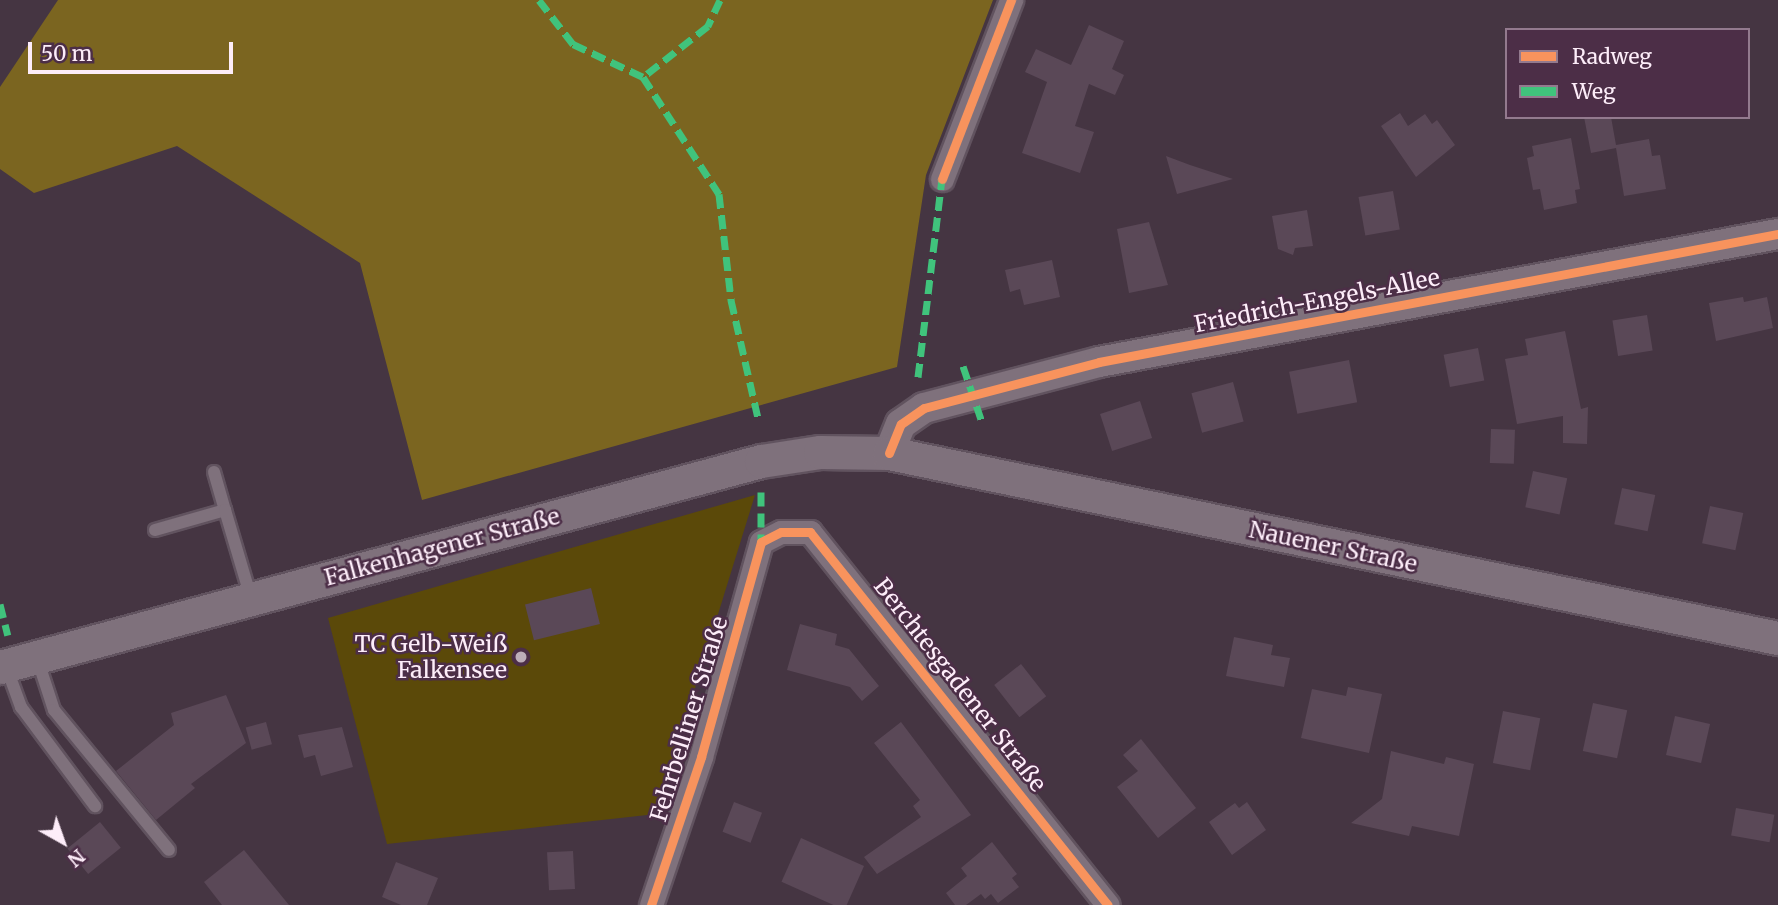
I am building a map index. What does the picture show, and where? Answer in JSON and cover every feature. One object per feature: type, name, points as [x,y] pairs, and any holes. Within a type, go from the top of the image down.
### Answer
[{"type":"main road","name":"Falkenhagener Straße","points":[[14,663],[761,461],[820,452],[889,453]]},
{"type":"main road","name":"Nauener Straße","points":[[889,453],[1778,638]]},
{"type":"street","points":[[942,179],[1011,0]]},
{"type":"street","name":"Friedrich-Engels-Allee","points":[[889,453],[901,424],[924,408],[1100,362],[1778,234]]},
{"type":"street","name":"Berchtesgadener Straße","points":[[761,542],[781,532],[810,532],[1108,905]]},
{"type":"street","name":"Fehrbelliner Straße","points":[[651,905],[701,757],[761,542]]},
{"type":"lane","points":[[214,472],[251,599]]},
{"type":"lane","points":[[155,530],[225,510]]},
{"type":"lane","points":[[14,663],[20,707],[95,806]]},
{"type":"lane","points":[[14,663],[169,850]]},
{"type":"shaded area","points":[[58,0],[993,0],[926,175],[897,367],[422,500],[360,263],[177,146],[34,193],[0,169],[0,87]]},
{"type":"shaded area","name":"TC Gelb-Weiß Falkensee","points":[[755,495],[656,814],[387,844],[328,618]]},
{"type":"building","points":[[1089,25],[1124,41],[1112,69],[1124,75],[1115,95],[1089,84],[1075,126],[1094,132],[1080,173],[1022,153],[1047,82],[1025,72],[1036,49],[1071,65]]},
{"type":"building","points":[[1400,113],[1408,126],[1425,114],[1432,124],[1437,120],[1455,145],[1416,177],[1381,126]]},
{"type":"building","points":[[1584,119],[1611,119],[1616,145],[1649,139],[1652,156],[1660,155],[1666,189],[1624,196],[1616,148],[1591,153]]},
{"type":"building","points":[[1571,138],[1580,189],[1575,190],[1577,203],[1544,210],[1540,189],[1533,190],[1527,158],[1534,156],[1532,146]]},
{"type":"building","points":[[1166,156],[1190,165],[1233,179],[1177,194]]},
{"type":"building","points":[[1393,191],[1400,229],[1365,235],[1359,197]]},
{"type":"building","points":[[1307,210],[1313,246],[1295,248],[1293,255],[1278,249],[1272,216]]},
{"type":"building","points":[[1149,222],[1168,285],[1129,293],[1117,229]]},
{"type":"building","points":[[1052,260],[1060,297],[1024,305],[1020,289],[1010,292],[1005,270]]},
{"type":"building","points":[[1743,297],[1744,302],[1767,297],[1773,328],[1716,341],[1709,303]]},
{"type":"building","points":[[1647,315],[1653,351],[1618,356],[1612,320]]},
{"type":"building","points":[[1565,331],[1581,409],[1588,407],[1587,444],[1563,443],[1563,416],[1517,424],[1505,359],[1528,355],[1525,339]]},
{"type":"building","points":[[1478,348],[1484,380],[1450,387],[1444,355]]},
{"type":"building","points":[[1349,360],[1357,402],[1297,414],[1289,372]]},
{"type":"building","points":[[1233,382],[1244,422],[1202,433],[1191,393]]},
{"type":"building","points":[[1140,401],[1152,438],[1112,451],[1100,414]]},
{"type":"building","points":[[1491,429],[1515,430],[1514,464],[1490,463]]},
{"type":"building","points":[[1533,471],[1567,478],[1560,514],[1525,507]]},
{"type":"building","points":[[1622,488],[1655,495],[1648,531],[1614,524]]},
{"type":"building","points":[[1710,506],[1743,513],[1735,550],[1702,543]]},
{"type":"building","points":[[591,588],[600,624],[534,640],[525,604]]},
{"type":"building","points":[[800,624],[837,634],[835,645],[849,649],[879,686],[862,701],[850,687],[787,670]]},
{"type":"building","points":[[1234,637],[1273,645],[1271,655],[1290,658],[1284,687],[1226,676]]},
{"type":"building","points":[[1021,664],[1046,696],[1019,717],[994,685]]},
{"type":"building","points":[[1348,687],[1382,694],[1369,753],[1301,738],[1312,689],[1346,696]]},
{"type":"building","points":[[226,695],[246,743],[191,784],[195,788],[156,820],[116,771],[174,725],[171,713]]},
{"type":"building","points":[[1593,703],[1627,710],[1617,758],[1583,751]]},
{"type":"building","points":[[1503,711],[1540,718],[1530,770],[1493,763]]},
{"type":"building","points":[[1675,716],[1710,724],[1701,763],[1666,755]]},
{"type":"building","points":[[266,722],[272,744],[252,750],[246,727]]},
{"type":"building","points":[[901,722],[971,815],[877,874],[864,857],[921,817],[913,806],[920,800],[874,743]]},
{"type":"building","points":[[342,727],[353,767],[321,776],[315,755],[304,758],[298,735]]},
{"type":"building","points":[[1141,739],[1196,808],[1158,838],[1117,787],[1138,771],[1123,755]]},
{"type":"building","points":[[1391,751],[1444,764],[1446,757],[1474,764],[1459,836],[1412,826],[1409,836],[1351,823],[1382,799]]},
{"type":"building","points":[[734,802],[762,813],[751,843],[723,832]]},
{"type":"building","points":[[1247,802],[1266,830],[1232,855],[1209,822],[1235,803],[1239,808]]},
{"type":"building","points":[[1736,808],[1774,815],[1770,842],[1731,836]]},
{"type":"building","points":[[100,822],[121,848],[88,874],[67,848]]},
{"type":"building","points":[[801,838],[864,866],[847,905],[833,905],[781,882]]},
{"type":"building","points":[[992,842],[1017,874],[1012,878],[1019,887],[998,903],[991,894],[985,899],[981,894],[966,905],[955,905],[946,893],[967,876],[961,868]]},
{"type":"building","points":[[244,850],[289,905],[222,905],[204,882]]},
{"type":"building","points":[[573,851],[575,889],[549,890],[547,852]]},
{"type":"building","points":[[396,862],[438,878],[427,905],[401,905],[382,897]]},
{"type":"marked path","points":[[539,0],[573,44],[643,77]]},
{"type":"marked path","points":[[720,0],[708,26],[643,77],[719,194],[731,300],[758,418]]},
{"type":"marked path","points":[[918,377],[942,179]]},
{"type":"marked path","points":[[963,366],[983,425]]},
{"type":"marked path","points":[[761,492],[761,542]]},
{"type":"marked path","points":[[0,604],[8,635]]},
{"type":"cycle path","points":[[942,179],[1011,0]]},
{"type":"cycle path","points":[[889,453],[901,424],[924,408],[1099,362],[1778,234]]},
{"type":"cycle path","points":[[651,905],[701,757],[761,542],[781,532],[810,532],[1108,905]]},
{"type":"place","name":"TC Gelb-Weiß Falkensee","points":[[521,657]]}]
